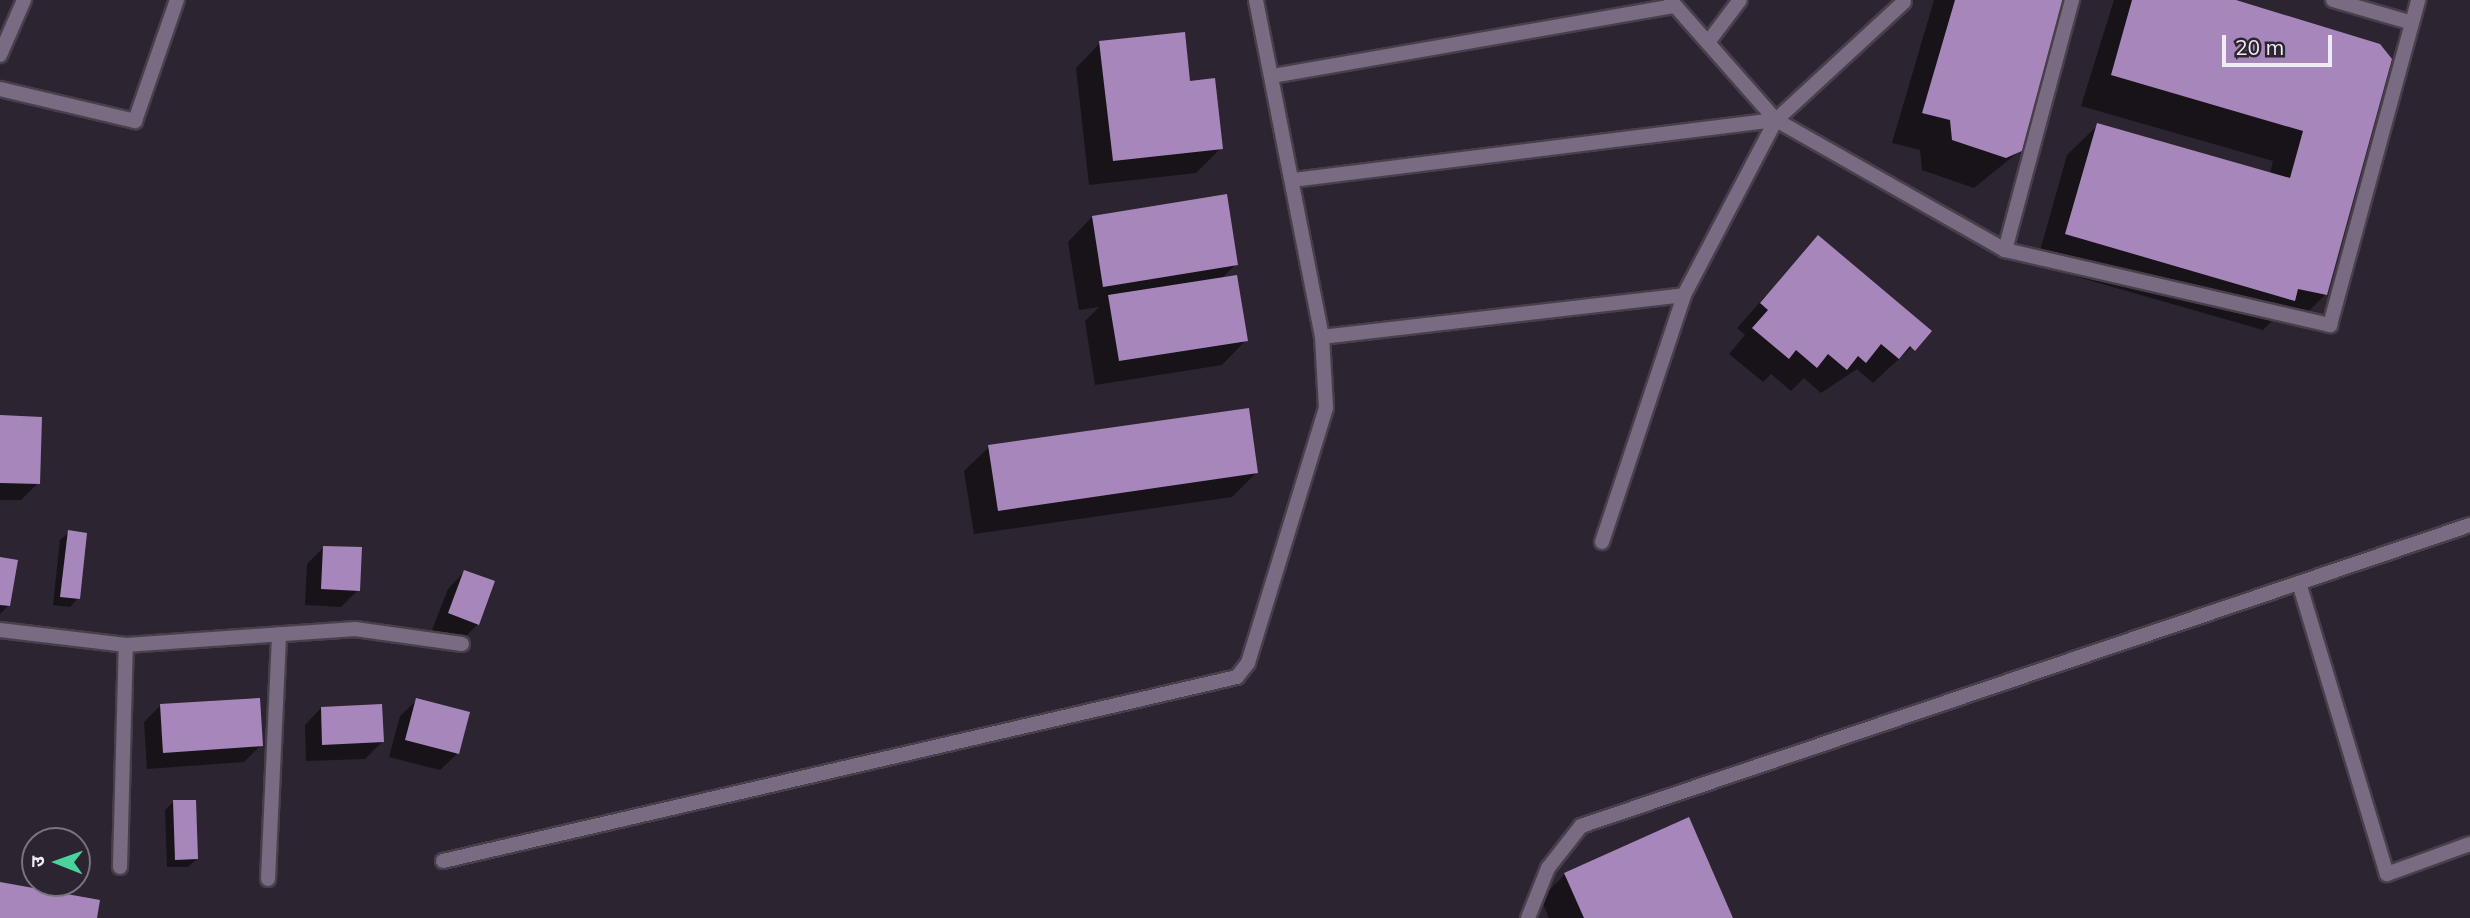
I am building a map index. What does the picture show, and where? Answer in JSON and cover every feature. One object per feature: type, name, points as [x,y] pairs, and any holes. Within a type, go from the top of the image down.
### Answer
[{"type":"street","points":[[0,55],[24,0]]},
{"type":"street","points":[[0,89],[135,121],[177,0]]},
{"type":"street","points":[[443,861],[1237,677],[1248,663],[1326,408],[1322,337],[1256,0]]},
{"type":"street","points":[[1709,41],[1740,0]]},
{"type":"street","points":[[2005,250],[2072,0]]},
{"type":"street","points":[[2333,0],[2412,23]]},
{"type":"street","points":[[1273,76],[1672,3],[1709,41],[1776,120],[2005,250],[2330,325],[2418,0]]},
{"type":"street","points":[[1602,542],[1684,295],[1776,120],[1904,2]]},
{"type":"street","points":[[1293,180],[1776,120]]},
{"type":"street","points":[[1322,337],[1684,295]]},
{"type":"street","points":[[1528,918],[1548,868],[1581,826],[2470,525]]},
{"type":"street","points":[[2299,583],[2387,874],[2470,845]]},
{"type":"street","points":[[0,630],[126,645],[355,629],[462,644]]},
{"type":"street","points":[[268,879],[279,634]]},
{"type":"street","points":[[120,867],[126,645]]},
{"type":"building","points":[[1955,0],[2065,0],[2024,150],[2006,158],[1952,140],[1950,120],[1922,113]]},
{"type":"building","points":[[2132,0],[2236,0],[2380,44],[2392,59],[2327,295],[2298,289],[2295,301],[2065,234],[2097,123],[2290,178],[2303,131],[2111,75]]},
{"type":"building","points":[[1185,32],[1190,81],[1215,78],[1223,149],[1113,161],[1099,41]]},
{"type":"building","points":[[1227,194],[1238,265],[1103,287],[1092,216]]},
{"type":"building","points":[[1818,235],[1932,331],[1915,351],[1910,346],[1899,359],[1881,344],[1866,363],[1858,356],[1847,370],[1828,354],[1817,368],[1796,350],[1789,359],[1752,328],[1768,310],[1760,303]]},
{"type":"building","points":[[1237,275],[1248,341],[1119,361],[1108,295]]},
{"type":"building","points":[[1249,408],[1258,473],[998,511],[988,445]]},
{"type":"building","points":[[0,415],[42,417],[40,484],[0,483]]},
{"type":"building","points":[[68,530],[87,533],[80,599],[60,597]]},
{"type":"building","points":[[323,546],[362,547],[360,591],[321,589]]},
{"type":"building","points":[[0,557],[18,560],[10,606],[0,605]]},
{"type":"building","points":[[464,570],[495,581],[479,625],[448,613]]},
{"type":"building","points":[[260,698],[263,746],[163,753],[160,704]]},
{"type":"building","points":[[416,698],[470,712],[459,754],[405,740]]},
{"type":"building","points":[[382,704],[384,742],[322,745],[321,707]]},
{"type":"building","points":[[173,800],[196,800],[198,859],[175,860]]},
{"type":"building","points":[[1689,817],[1733,918],[1584,918],[1564,873]]},
{"type":"building","points":[[0,882],[21,886],[21,897],[83,897],[100,900],[97,918],[0,918]]}]
